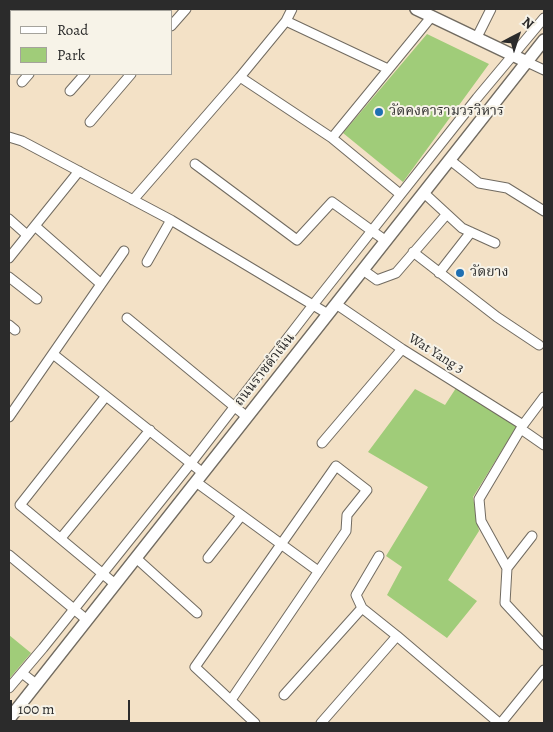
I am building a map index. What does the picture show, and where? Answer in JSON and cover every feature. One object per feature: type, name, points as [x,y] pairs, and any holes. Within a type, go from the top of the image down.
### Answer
[{"type":"main road","points":[[416,9],[527,62]]},
{"type":"main road","name":"ถนนราชดำเนิน","points":[[9,719],[544,40]]},
{"type":"street","points":[[172,25],[186,9]]},
{"type":"street","points":[[133,200],[240,77],[286,21],[292,9]]},
{"type":"street","points":[[477,37],[491,9]]},
{"type":"street","points":[[332,138],[432,16]]},
{"type":"street","points":[[9,688],[191,463],[400,194],[544,18]]},
{"type":"street","points":[[286,21],[388,70]]},
{"type":"street","points":[[527,62],[544,70]]},
{"type":"street","points":[[22,82],[28,75]]},
{"type":"street","points":[[70,91],[84,75]]},
{"type":"street","points":[[90,122],[130,75]]},
{"type":"street","points":[[240,77],[332,138],[400,194]]},
{"type":"street","points":[[9,136],[22,141],[171,220],[328,314]]},
{"type":"street","points":[[435,151],[479,183],[507,188],[544,210]]},
{"type":"street","points":[[195,164],[297,240],[332,202],[386,241]]},
{"type":"street","points":[[9,258],[79,171]]},
{"type":"street","points":[[424,193],[462,228],[495,243]]},
{"type":"street","points":[[363,270],[377,280],[396,273],[446,215]]},
{"type":"street","points":[[9,220],[27,235]]},
{"type":"street","points":[[147,262],[171,220]]},
{"type":"street","points":[[35,226],[101,284]]},
{"type":"street","points":[[439,273],[471,232]]},
{"type":"street","points":[[9,417],[124,252]]},
{"type":"street","points":[[413,252],[497,318],[539,345]]},
{"type":"street","points":[[9,277],[37,299]]},
{"type":"street","name":"Wat Yang 3","points":[[336,304],[522,427],[544,445]]},
{"type":"street","points":[[127,318],[247,417]]},
{"type":"street","points":[[322,443],[402,349]]},
{"type":"street","points":[[54,354],[191,463],[199,478],[241,516],[318,571]]},
{"type":"street","points":[[106,396],[20,505],[116,584]]},
{"type":"street","points":[[544,397],[522,427],[479,498],[481,521],[507,568],[505,602],[544,645]]},
{"type":"street","points":[[61,538],[150,430]]},
{"type":"street","points":[[231,700],[346,531],[347,515],[367,490],[336,466],[195,667],[255,723]]},
{"type":"street","points":[[208,558],[241,516]]},
{"type":"street","points":[[147,517],[160,527]]},
{"type":"street","points":[[507,568],[532,536]]},
{"type":"street","points":[[9,555],[87,620]]},
{"type":"street","points":[[379,556],[356,595],[362,608],[504,722],[541,682],[544,670]]},
{"type":"street","points":[[136,558],[197,613]]},
{"type":"street","points":[[284,695],[362,608]]},
{"type":"street","points":[[321,723],[398,636]]},
{"type":"street","points":[[22,673],[36,684]]},
{"type":"green space","points":[[427,34],[489,64],[403,182],[343,133]]},
{"type":"green space","points":[[456,388],[517,426],[473,497],[479,531],[448,580],[477,601],[447,638],[387,595],[402,567],[386,556],[428,487],[368,452],[415,389],[445,405]]},
{"type":"green space","points":[[9,635],[31,653],[9,679]]},
{"type":"place","name":"วัดคงคารามวรวิหาร","points":[[379,112]]},
{"type":"place","name":"วัดยาง","points":[[460,273]]}]
